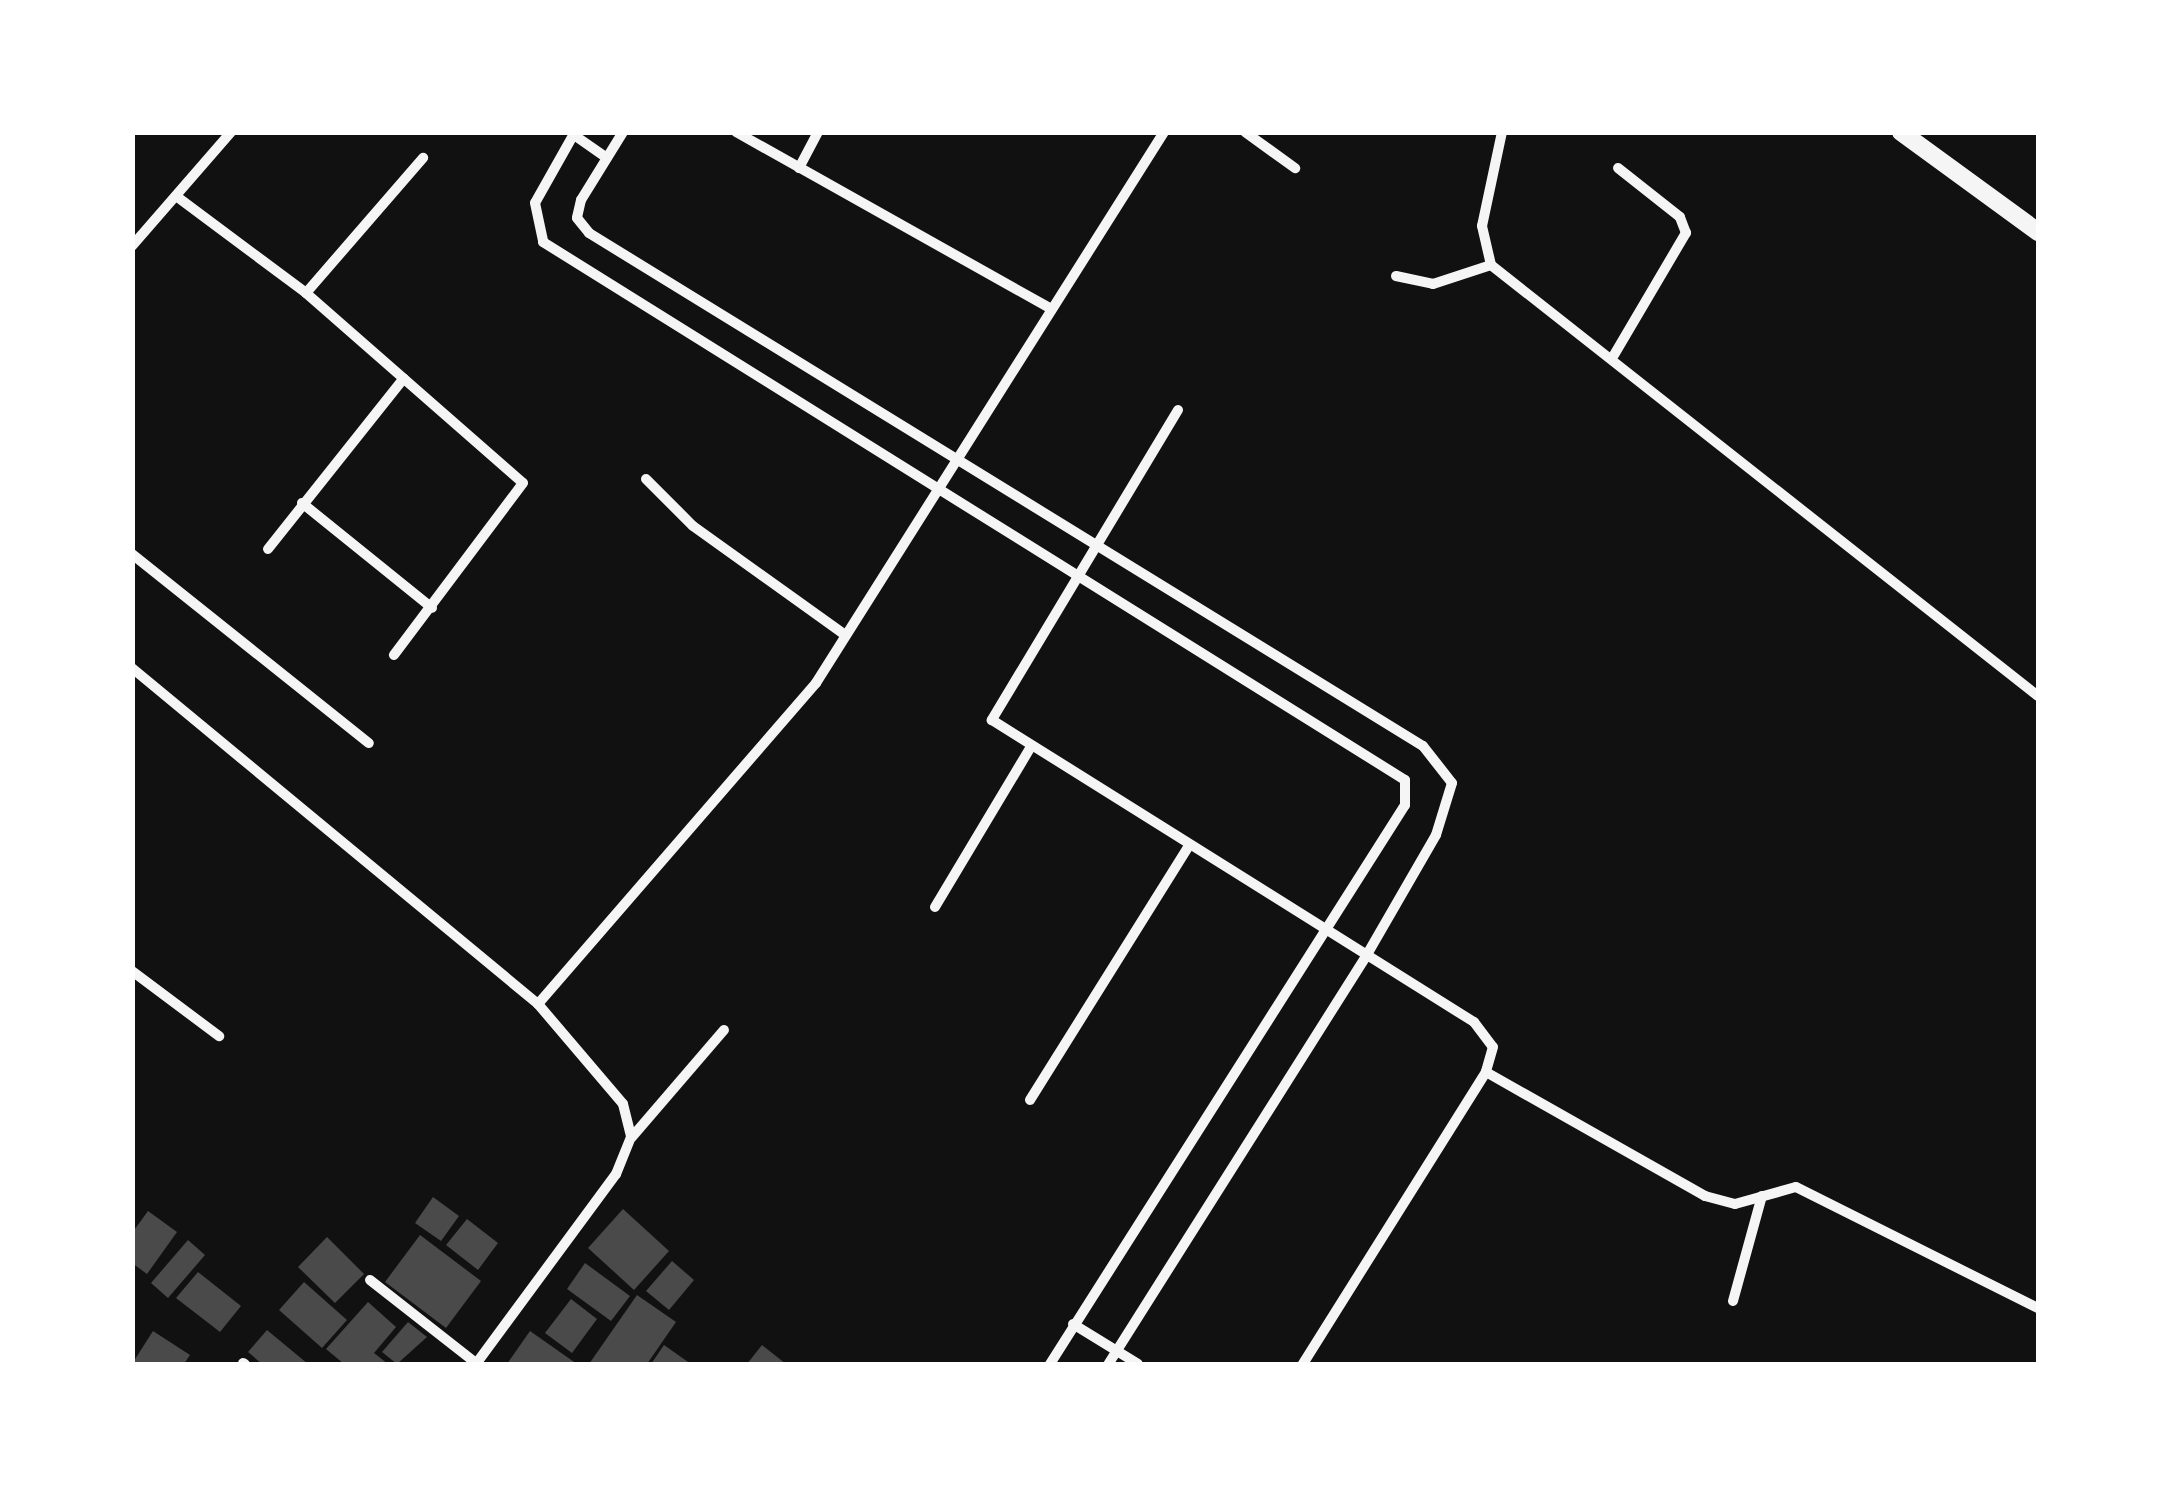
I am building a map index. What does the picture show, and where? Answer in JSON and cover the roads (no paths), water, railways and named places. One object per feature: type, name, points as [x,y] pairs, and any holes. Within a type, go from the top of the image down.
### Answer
[{"type":"street","points":[[132,246],[231,132]]},
{"type":"street","points":[[623,132],[578,210],[589,233],[950,461],[1423,746],[1452,783],[1436,834],[1365,958],[1108,1364]]},
{"type":"street","points":[[736,132],[1049,308]]},
{"type":"street","points":[[798,168],[818,132]]},
{"type":"street","points":[[538,1004],[816,684],[932,488],[1146,149],[1164,132]]},
{"type":"street","points":[[1245,132],[1295,168]]},
{"type":"street","points":[[1502,132],[1482,226],[1491,265],[1614,355],[2038,696]]},
{"type":"street","points":[[1901,132],[2038,232]]},
{"type":"street","points":[[607,158],[575,134],[535,203],[542,242],[1076,578],[1399,773],[1405,805],[1050,1364]]},
{"type":"street","points":[[306,293],[423,158]]},
{"type":"street","points":[[1614,355],[1686,234],[1680,217],[1618,168]]},
{"type":"street","points":[[176,196],[306,293],[523,483],[394,655]]},
{"type":"street","points":[[1396,276],[1433,284],[1491,265]]},
{"type":"street","points":[[268,549],[404,378]]},
{"type":"street","points":[[1178,410],[991,715],[1030,748],[1488,1034],[1486,1072],[1303,1364]]},
{"type":"street","points":[[646,479],[693,526],[845,636]]},
{"type":"street","points":[[302,503],[432,608]]},
{"type":"street","points":[[132,554],[370,743]]},
{"type":"street","points":[[132,668],[538,1004],[623,1104],[631,1138]]},
{"type":"street","points":[[935,907],[1030,748]]},
{"type":"street","points":[[1030,1100],[1188,847]]},
{"type":"street","points":[[132,971],[219,1036]]},
{"type":"street","points":[[370,1280],[477,1364],[616,1174],[631,1138],[724,1030]]},
{"type":"street","points":[[1486,1072],[1705,1196],[1735,1204],[1796,1186],[2038,1308]]},
{"type":"street","points":[[1734,1301],[1762,1196]]},
{"type":"street","points":[[1073,1324],[1138,1364]]}]
